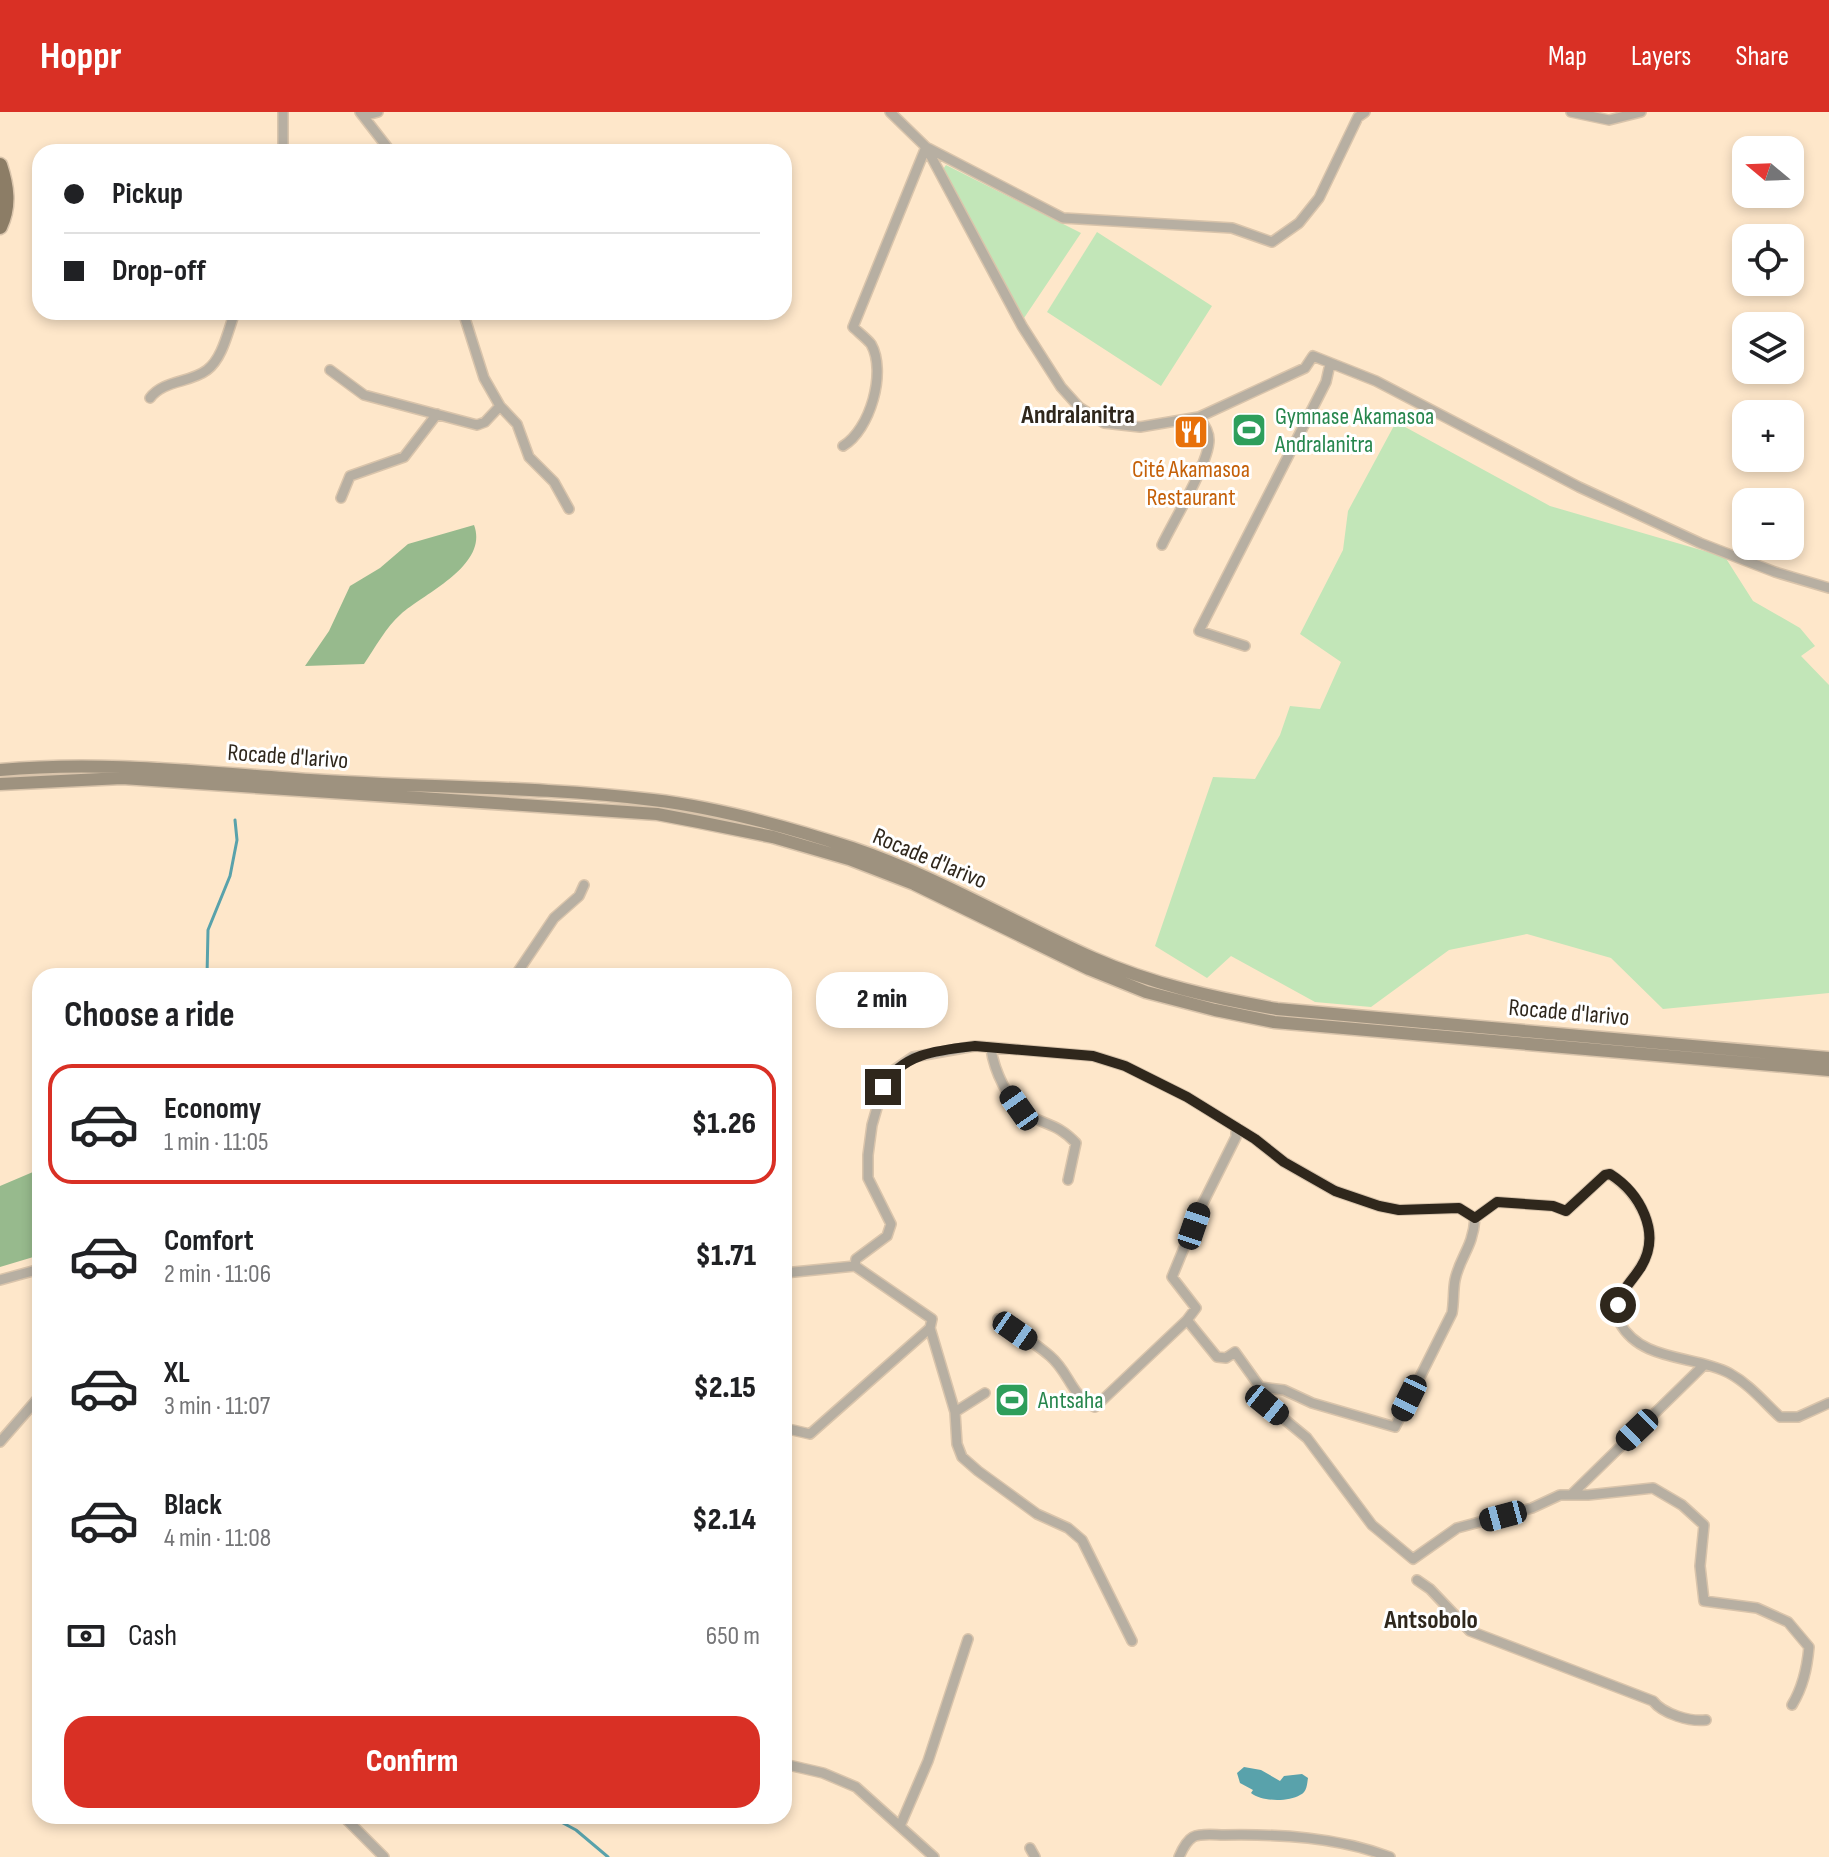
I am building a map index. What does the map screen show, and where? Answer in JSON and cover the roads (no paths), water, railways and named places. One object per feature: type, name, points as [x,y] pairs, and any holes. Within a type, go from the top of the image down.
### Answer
[{"type":"main road","points":[[0,165],[6,183],[7,204],[0,227]]},
{"type":"main road","name":"Rocade d'Iarivo","points":[[0,770],[78,765],[159,768],[653,800],[782,826],[855,849],[919,873],[1093,958],[1149,980],[1216,998],[1277,1009],[1829,1058]]},
{"type":"main road","name":"Rocade d'Iarivo","points":[[0,784],[122,778],[657,814],[773,837],[849,859],[914,884],[1089,969],[1146,992],[1215,1010],[1274,1022],[1829,1070]]},
{"type":"street","points":[[283,112],[283,144]]},
{"type":"street","points":[[361,114],[378,112]]},
{"type":"street","points":[[890,112],[926,147],[1063,218],[1232,228],[1272,242],[1299,223],[1319,198],[1358,117],[1365,112]]},
{"type":"street","points":[[1571,112],[1609,120],[1641,112]]},
{"type":"street","points":[[361,114],[385,144]]},
{"type":"street","points":[[926,147],[1022,326],[1061,387],[1079,407],[1104,423],[1140,427],[1199,417],[1305,368],[1313,356],[1376,381],[1579,487],[1700,543],[1775,572],[1829,588]]},
{"type":"street","points":[[843,446],[859,430],[878,380],[870,342],[853,327],[926,147]]},
{"type":"street","points":[[150,398],[159,388],[207,371],[217,359],[232,320]]},
{"type":"street","points":[[466,320],[484,378],[500,406],[517,424],[529,457],[554,482],[569,509]]},
{"type":"street","points":[[1245,646],[1199,631],[1326,382],[1330,364]]},
{"type":"street","points":[[330,370],[364,395],[477,425],[485,422],[500,406]]},
{"type":"street","points":[[341,498],[350,476],[404,457],[437,414]]},
{"type":"street","points":[[1162,545],[1205,458],[1210,441],[1207,428],[1199,417]]},
{"type":"street","points":[[520,968],[554,918],[579,896],[584,885]]},
{"type":"street","points":[[855,1266],[856,1259],[887,1236],[891,1224],[868,1178],[868,1155],[877,1103],[891,1072],[913,1057],[975,1046],[1093,1056],[1125,1066],[1187,1097],[1284,1162],[1335,1191],[1399,1210],[1459,1208],[1475,1218]]},
{"type":"street","points":[[991,1049],[997,1076],[1019,1108],[1026,1114],[1059,1127],[1076,1143],[1068,1180]]},
{"type":"street","points":[[998,1319],[1051,1356],[1080,1400],[1095,1407],[1196,1308],[1172,1277],[1200,1209],[1236,1137],[1236,1127]]},
{"type":"street","points":[[1475,1218],[1497,1202],[1553,1206],[1566,1211],[1605,1175],[1613,1176],[1646,1214],[1649,1239],[1643,1265],[1620,1297],[1618,1318],[1627,1332],[1645,1347],[1729,1373],[1748,1386],[1780,1417],[1798,1417],[1829,1403]]},
{"type":"street","points":[[1260,1387],[1284,1390],[1312,1403],[1395,1427],[1452,1313],[1455,1281],[1474,1236],[1475,1218]]},
{"type":"street","points":[[792,1272],[855,1266],[932,1319],[930,1328],[955,1412],[957,1444],[962,1457],[1037,1514],[1068,1528],[1082,1540],[1132,1641]]},
{"type":"street","points":[[0,1280],[32,1271]]},
{"type":"street","points":[[1187,1320],[1217,1357],[1226,1358],[1235,1352],[1260,1387],[1261,1397],[1267,1405],[1307,1438],[1372,1525],[1413,1559],[1457,1528],[1532,1508],[1560,1495],[1653,1488],[1682,1505],[1704,1525],[1700,1566],[1704,1601],[1757,1608],[1788,1622],[1809,1647],[1808,1666],[1801,1691],[1792,1705]]},
{"type":"street","points":[[792,1430],[810,1434],[930,1328]]},
{"type":"street","points":[[1571,1495],[1704,1365]]},
{"type":"street","points":[[955,1412],[985,1393]]},
{"type":"street","points":[[0,1442],[32,1405]]},
{"type":"street","points":[[1417,1580],[1430,1589],[1454,1618],[1470,1631],[1653,1701],[1658,1707],[1693,1722],[1706,1720]]},
{"type":"street","points":[[900,1826],[928,1761],[968,1639]]},
{"type":"street","points":[[792,1766],[823,1773],[856,1787],[934,1857]]},
{"type":"street","points":[[351,1824],[384,1857]]},
{"type":"street","points":[[1179,1857],[1186,1843],[1195,1836],[1259,1834],[1369,1849],[1390,1857]]},
{"type":"water","points":[[1244,1767],[1261,1770],[1280,1781],[1284,1776],[1302,1774],[1308,1778],[1306,1788],[1302,1794],[1289,1799],[1262,1798],[1240,1783],[1237,1773]]},
{"type":"waterway","points":[[207,968],[208,930],[230,876],[237,840],[235,820]]},
{"type":"waterway","points":[[565,1824],[608,1857]]},
{"type":"place","name":"Gymnase Akamasoa Andralanitra","points":[[1249,430]]},
{"type":"place","name":"Cité Akamasoa Restaurant","points":[[1191,432]]},
{"type":"place","name":"Antsaha","points":[[1012,1400]]},
{"type":"district","name":"Andralanitra","points":[[1078,414]]},
{"type":"district","name":"Antsobolo","points":[[1431,1619]]}]
